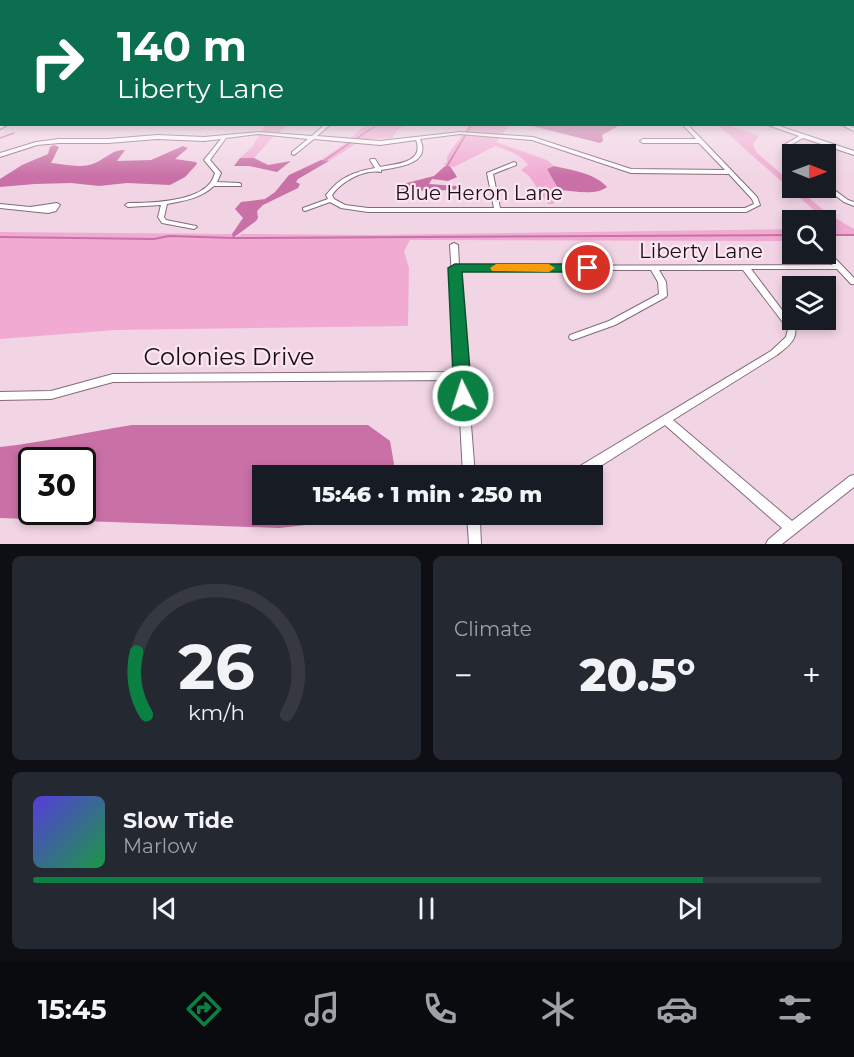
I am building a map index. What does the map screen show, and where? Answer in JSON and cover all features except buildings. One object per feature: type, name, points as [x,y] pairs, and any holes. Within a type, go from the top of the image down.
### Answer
[{"type":"street","points":[[294,153],[326,126]]},
{"type":"street","points":[[686,126],[730,172]]},
{"type":"street","points":[[773,126],[854,153]]},
{"type":"street","points":[[0,155],[36,144],[59,141],[108,141],[157,137],[224,138],[259,133],[381,143],[460,133],[533,139],[631,171],[730,172]]},
{"type":"street","points":[[789,144],[802,136]]},
{"type":"street","points":[[213,184],[218,173],[207,160],[224,138]]},
{"type":"street","name":"Blue Heron Lane","points":[[417,138],[422,150],[421,154],[404,165],[357,175],[338,183],[329,195],[331,200],[343,207],[368,210],[746,210],[755,207],[758,202],[730,172]]},
{"type":"street","points":[[643,141],[700,141]]},
{"type":"street","points":[[373,160],[379,171]]},
{"type":"street","points":[[497,209],[490,173],[514,164]]},
{"type":"street","points":[[129,205],[164,204],[196,194],[213,184],[239,185]]},
{"type":"street","points":[[836,193],[854,204]]},
{"type":"street","points":[[305,208],[331,200]]},
{"type":"street","points":[[164,204],[161,217],[164,222],[194,227]]},
{"type":"street","points":[[0,206],[31,209]]},
{"type":"street","points":[[454,245],[468,465]]},
{"type":"street","points":[[836,264],[854,282]]},
{"type":"street","name":"Liberty Lane","points":[[455,268],[839,267]]},
{"type":"street","points":[[573,337],[612,323],[663,296],[662,282],[654,268]]},
{"type":"street","points":[[592,465],[774,353],[789,341],[792,329],[746,268]]},
{"type":"street","name":"Colonies Drive","points":[[0,396],[51,395],[113,378],[461,376]]},
{"type":"street","points":[[666,420],[791,528]]},
{"type":"street","points":[[772,544],[854,480]]},
{"type":"street","points":[[474,525],[475,544]]},
{"type":"shaded area","points":[[264,126],[288,126],[273,137],[254,158],[240,158],[252,147]]},
{"type":"shaded area","points":[[364,126],[404,126],[398,129],[392,138],[364,139],[329,161],[321,160],[343,145]]},
{"type":"shaded area","points":[[468,126],[508,126],[496,142],[547,160],[554,166],[547,169],[562,194],[553,204],[548,204],[529,176],[521,170],[528,165],[525,161],[495,146],[454,167],[442,164],[447,163],[447,156]]},
{"type":"shaded area","points":[[532,126],[618,126],[602,135],[603,141],[600,143]]},
{"type":"shaded area","points":[[719,126],[730,126],[759,136],[753,144],[756,152],[782,174],[782,182]]},
{"type":"shaded area","points":[[54,145],[59,147],[51,163],[90,165],[120,150],[125,150],[117,161],[151,160],[183,146],[188,148],[175,159],[197,164],[185,177],[170,185],[127,183],[99,186],[71,183],[0,187],[0,179],[22,165],[48,154],[50,147]]},
{"type":"shaded area","points":[[240,158],[254,158],[268,165],[291,161],[277,172],[249,166],[234,166]]},
{"type":"shaded area","points":[[321,160],[329,161],[298,179],[296,182],[300,184],[298,188],[263,205],[257,211],[256,221],[233,238],[232,234],[243,218],[235,209],[241,202],[265,199],[275,192],[289,175]]},
{"type":"shaded area","points":[[445,166],[450,166],[457,177],[448,181],[432,179],[429,184],[458,187],[455,190],[395,191],[395,186],[434,176]]},
{"type":"shaded area","points":[[554,166],[589,175],[607,187],[590,192],[559,190],[547,169]]},
{"type":"shaded area","points":[[800,198],[809,198],[823,210],[814,210]]},
{"type":"shaded area","points":[[836,218],[854,229],[854,234],[836,234]]},
{"type":"shaded area","points":[[782,229],[782,241],[410,240],[404,251],[409,268],[408,326],[116,330],[0,339],[0,232],[232,234],[234,238],[242,234],[369,235]]},
{"type":"shaded area","points":[[132,425],[368,425],[390,441],[394,464],[252,465],[252,525],[306,525],[279,528],[96,521],[96,447],[18,447],[18,519],[0,518],[0,447]]},
{"type":"waterway","points":[[325,160],[375,126]]},
{"type":"waterway","points":[[447,166],[471,126]]},
{"type":"waterway","points":[[0,138],[14,133]]},
{"type":"waterway","points":[[0,237],[154,239],[169,236],[233,238],[782,235]]},
{"type":"waterway","points":[[836,235],[854,235]]},
{"type":"slow traffic","points":[[496,268],[549,268]]},
{"type":"route","points":[[463,396],[455,268],[588,268]]}]
